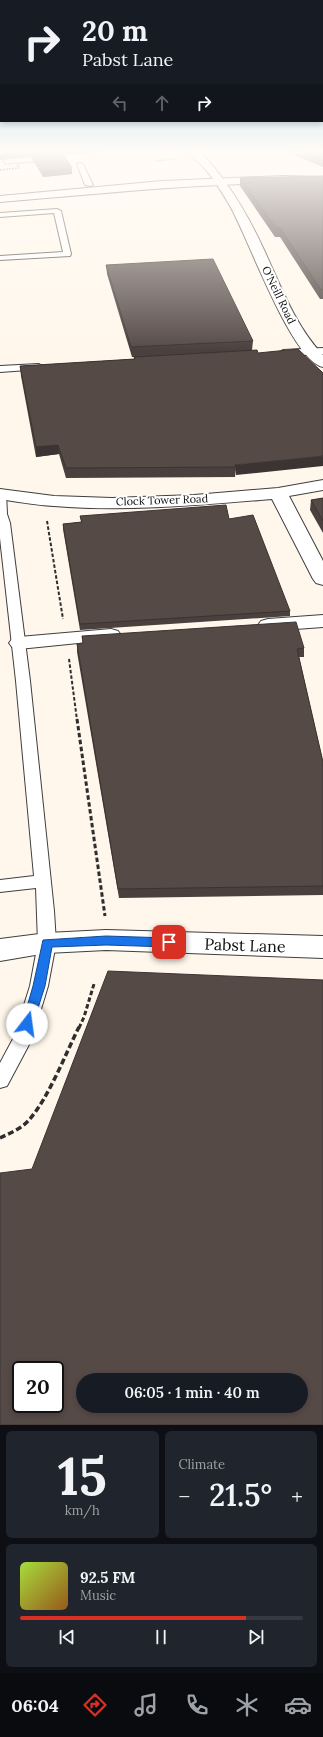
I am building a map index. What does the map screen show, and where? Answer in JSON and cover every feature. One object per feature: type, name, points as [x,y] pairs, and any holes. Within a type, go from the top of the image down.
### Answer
[{"type":"street","name":"O'Neill Road","points":[[241,218],[279,298],[317,351],[323,363]]},
{"type":"street","name":"Clock Tower Road","points":[[0,494],[54,501],[112,502],[194,500],[278,493],[323,485]]},
{"type":"street","points":[[278,493],[323,579]]},
{"type":"street","points":[[251,626],[323,621]]},
{"type":"street","points":[[19,643],[128,634]]},
{"type":"street","name":"Pabst Lane","points":[[0,950],[47,943],[106,940],[323,947]]},
{"type":"lane","points":[[0,258],[68,254],[59,218]]},
{"type":"lane","points":[[271,354],[317,351]]},
{"type":"lane","points":[[0,369],[50,366]]},
{"type":"lane","points":[[0,494],[1,514],[4,523],[19,643],[43,881],[47,943],[39,986],[27,1024],[14,1056],[0,1080]]},
{"type":"lane","points":[[0,886],[43,881]]},
{"type":"path","points":[[46,516],[66,638],[106,920]]},
{"type":"path","points":[[0,1138],[24,1124],[42,1104],[84,1017],[94,984]]},
{"type":"building","points":[[268,218],[323,218],[323,290],[321,290],[280,228],[276,228]]},
{"type":"building","points":[[213,259],[253,341],[131,347],[106,265]]},
{"type":"building","points":[[298,349],[323,373],[323,456],[235,465],[236,467],[66,468],[58,445],[36,447],[20,366],[135,359],[134,357],[257,350],[258,353]]},
{"type":"building","points":[[323,498],[323,521],[311,500]]},
{"type":"building","points":[[226,505],[229,519],[253,515],[290,611],[80,624],[63,524],[82,522],[80,516]]},
{"type":"building","points":[[296,622],[304,648],[297,649],[323,762],[323,886],[118,889],[77,644],[83,643],[82,636]]},
{"type":"building","points":[[108,971],[323,980],[323,1425],[0,1425],[0,1173],[32,1169]]},
{"type":"route","points":[[27,1024],[39,986],[47,943],[106,940],[169,942]]}]
